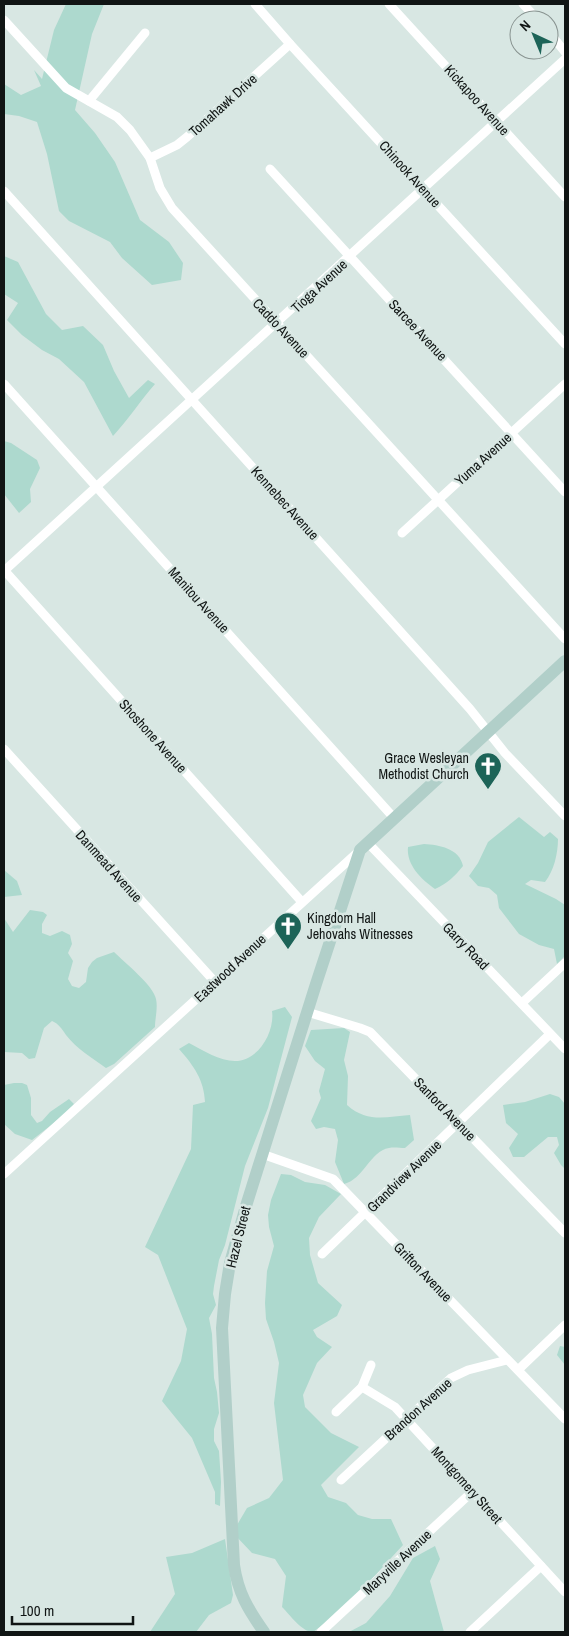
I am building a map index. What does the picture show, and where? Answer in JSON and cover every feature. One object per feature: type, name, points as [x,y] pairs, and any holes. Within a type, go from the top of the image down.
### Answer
[{"type":"street","name":"Chinook Avenue","points":[[256,4],[290,44],[565,344]]},
{"type":"street","name":"Kickapoo Avenue","points":[[388,4],[565,197]]},
{"type":"street","name":"Caddo Avenue","points":[[4,20],[66,88],[117,117],[134,135],[150,158],[160,188],[168,202],[565,639]]},
{"type":"street","points":[[89,101],[146,33]]},
{"type":"street","name":"Tomahawk Drive","points":[[150,158],[177,145],[187,137],[290,44]]},
{"type":"street","name":"Tioga Avenue","points":[[4,570],[277,324],[565,59]]},
{"type":"street","name":"Sarcee Avenue","points":[[270,170],[565,492]]},
{"type":"street","name":"Kennebec Avenue","points":[[4,191],[470,709],[505,753],[565,816]]},
{"type":"street","name":"Manitou Avenue","points":[[4,384],[394,818]]},
{"type":"street","name":"Yuma Avenue","points":[[402,534],[565,384]]},
{"type":"street","name":"Shoshone Avenue","points":[[4,570],[302,902]]},
{"type":"street","name":"Eastwood Avenue","points":[[4,1174],[364,847],[565,661]]},
{"type":"street","name":"Danmead Avenue","points":[[4,749],[215,982]]},
{"type":"street","name":"Garry Road","points":[[364,847],[522,1003],[565,1049]]},
{"type":"street","name":"Hazel Street","points":[[264,1632],[245,1605],[238,1587],[234,1565],[222,1328],[225,1294],[234,1248],[262,1154],[307,1012],[364,847]]},
{"type":"street","points":[[522,1003],[565,963]]},
{"type":"street","name":"Sanford Avenue","points":[[307,1012],[370,1032],[565,1233]]},
{"type":"street","name":"Grandview Avenue","points":[[322,1254],[550,1034]]},
{"type":"street","name":"Grifton Avenue","points":[[262,1154],[333,1179],[565,1419]]},
{"type":"street","points":[[518,1370],[565,1325]]},
{"type":"street","name":"Brandon Avenue","points":[[341,1480],[451,1378],[468,1370],[507,1360]]},
{"type":"street","points":[[336,1412],[362,1387],[371,1365]]},
{"type":"street","name":"Montgomery Street","points":[[362,1387],[390,1402],[407,1419],[565,1592]]},
{"type":"street","name":"Maryville Avenue","points":[[321,1632],[473,1492]]},
{"type":"street","points":[[470,1632],[541,1566]]},
{"type":"green space","points":[[66,4],[104,4],[92,34],[75,110],[95,133],[115,162],[140,220],[169,242],[183,263],[181,280],[152,285],[122,258],[110,242],[69,221],[59,211],[47,154],[37,122],[19,116],[4,114],[4,84],[21,95],[41,86],[34,70],[42,79],[54,30]]},
{"type":"green space","points":[[4,256],[18,262],[46,314],[62,330],[83,326],[103,345],[114,371],[129,398],[148,380],[155,384],[113,436],[84,382],[59,359],[42,350],[22,335],[7,320],[18,303],[4,294]]},
{"type":"green space","points":[[4,441],[11,443],[37,460],[40,468],[30,489],[31,502],[19,513],[4,494]]},
{"type":"green space","points":[[519,817],[544,837],[550,832],[558,839],[555,862],[545,882],[531,880],[525,884],[565,905],[565,956],[557,964],[554,949],[539,945],[519,934],[499,908],[497,895],[489,888],[478,886],[469,876],[478,863],[488,842]]},
{"type":"green space","points":[[424,844],[436,845],[453,851],[461,860],[463,866],[451,879],[435,889],[420,877],[412,866],[408,854],[408,847]]},
{"type":"green space","points":[[4,870],[17,881],[22,895],[4,897]]},
{"type":"green space","points":[[30,910],[43,912],[47,915],[42,924],[42,933],[50,936],[62,931],[70,935],[72,944],[68,953],[73,961],[68,979],[72,986],[79,988],[86,982],[88,968],[92,962],[97,958],[114,952],[144,981],[154,994],[157,1006],[155,1027],[114,1064],[106,1068],[80,1049],[52,1021],[44,1028],[35,1058],[29,1059],[22,1053],[4,1052],[4,918],[13,932]]},
{"type":"green space","points":[[285,1007],[292,1017],[268,1108],[245,1166],[225,1245],[219,1260],[213,1294],[216,1305],[209,1318],[219,1413],[214,1429],[214,1441],[219,1451],[220,1506],[215,1504],[215,1492],[192,1438],[162,1401],[181,1361],[187,1329],[158,1255],[145,1247],[191,1149],[193,1105],[205,1102],[200,1080],[189,1061],[179,1049],[189,1043],[211,1055],[229,1061],[244,1060],[264,1044],[271,1027],[272,1011]]},
{"type":"green space","points":[[344,1028],[350,1032],[344,1060],[348,1076],[347,1105],[354,1111],[369,1117],[410,1115],[414,1140],[405,1148],[382,1150],[357,1177],[344,1184],[335,1162],[338,1140],[335,1129],[324,1127],[316,1129],[311,1121],[321,1098],[319,1091],[325,1069],[315,1061],[305,1046],[311,1030]]},
{"type":"green space","points":[[14,1083],[27,1085],[31,1098],[31,1115],[37,1123],[69,1099],[74,1104],[64,1115],[32,1140],[15,1134],[4,1124],[4,1085]]},
{"type":"green space","points":[[550,1094],[559,1097],[565,1104],[565,1169],[554,1153],[559,1145],[557,1137],[548,1137],[524,1157],[513,1157],[509,1148],[518,1134],[506,1123],[503,1105],[525,1102]]},
{"type":"green space","points":[[281,1174],[291,1175],[305,1182],[325,1185],[341,1194],[319,1217],[309,1238],[310,1255],[318,1283],[342,1305],[337,1316],[313,1330],[317,1337],[332,1347],[317,1363],[303,1395],[305,1407],[331,1433],[359,1447],[321,1485],[328,1497],[346,1503],[358,1515],[372,1519],[391,1519],[403,1545],[332,1618],[313,1632],[300,1626],[282,1607],[286,1576],[275,1559],[252,1553],[234,1534],[247,1508],[269,1498],[283,1480],[274,1403],[279,1363],[266,1319],[265,1303],[267,1271],[274,1246],[268,1215],[271,1200]]},
{"type":"green space","points":[[560,1346],[565,1347],[565,1365],[557,1355]]},
{"type":"green space","points":[[225,1539],[233,1595],[231,1603],[209,1615],[196,1632],[150,1632],[175,1594],[166,1557],[192,1553]]},
{"type":"green space","points":[[435,1546],[440,1559],[430,1581],[444,1632],[349,1632],[366,1623],[390,1596],[413,1558]]},
{"type":"place","name":"Grace Wesleyan Methodist Church","points":[[488,790]]},
{"type":"place","name":"Kingdom Hall Jehovahs Witnesses","points":[[288,950]]}]
